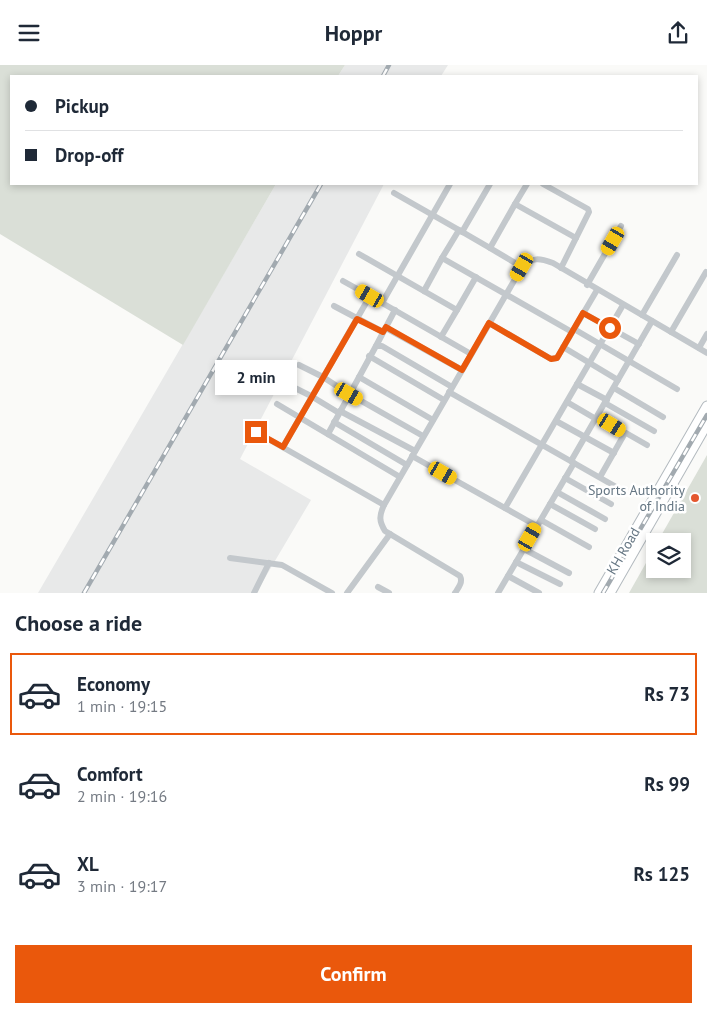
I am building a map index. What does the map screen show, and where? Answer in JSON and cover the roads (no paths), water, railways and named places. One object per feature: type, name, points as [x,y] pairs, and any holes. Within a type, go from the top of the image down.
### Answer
[{"type":"main road","name":"KH Road","points":[[599,593],[706,409]]},
{"type":"main road","name":"KH Road","points":[[610,593],[707,424]]},
{"type":"street","points":[[382,303],[447,185]]},
{"type":"street","points":[[424,291],[442,258],[489,185]]},
{"type":"street","points":[[490,248],[526,185]]},
{"type":"street","points":[[545,185],[588,209],[590,212],[561,267]]},
{"type":"street","points":[[394,193],[522,267]]},
{"type":"street","points":[[515,204],[576,239]]},
{"type":"street","points":[[588,285],[621,226]]},
{"type":"street","points":[[359,254],[457,310]]},
{"type":"street","points":[[642,315],[676,255]]},
{"type":"street","points":[[442,258],[677,389]]},
{"type":"street","points":[[456,593],[462,579],[460,576],[385,531],[381,524],[380,515],[406,465],[522,267],[528,261],[540,258],[561,267],[596,290],[707,353]]},
{"type":"street","points":[[671,332],[706,272]]},
{"type":"street","points":[[441,337],[476,277]]},
{"type":"street","points":[[343,281],[471,354]]},
{"type":"street","points":[[489,323],[551,359],[557,358],[596,290]]},
{"type":"street","points":[[283,447],[370,296]]},
{"type":"street","points":[[334,305],[357,319],[384,330],[462,370]]},
{"type":"street","points":[[506,508],[623,305]]},
{"type":"street","points":[[328,434],[395,310]]},
{"type":"street","points":[[583,313],[639,344]]},
{"type":"street","points":[[502,592],[508,576],[652,321]]},
{"type":"street","points":[[699,348],[707,334]]},
{"type":"street","points":[[376,346],[382,346],[542,445],[618,488]]},
{"type":"street","points":[[563,347],[618,380]]},
{"type":"street","points":[[370,356],[444,400]]},
{"type":"street","points":[[300,365],[324,377],[349,394],[423,436]]},
{"type":"street","points":[[359,377],[433,420]]},
{"type":"street","points":[[578,384],[654,431]]},
{"type":"street","points":[[289,385],[413,453],[537,526]]},
{"type":"street","points":[[614,388],[664,417]]},
{"type":"street","points":[[567,402],[647,445]]},
{"type":"street","points":[[277,404],[400,477]]},
{"type":"street","points":[[556,421],[614,453]]},
{"type":"street","points":[[334,422],[406,465]]},
{"type":"street","points":[[256,432],[384,505]]},
{"type":"street","points":[[600,477],[625,433]]},
{"type":"street","points":[[565,478],[611,504]]},
{"type":"street","points":[[557,492],[605,519]]},
{"type":"street","points":[[550,504],[595,529]]},
{"type":"street","points":[[541,520],[589,547]]},
{"type":"street","points":[[347,593],[390,534]]},
{"type":"street","points":[[524,549],[569,573]]},
{"type":"street","points":[[230,558],[269,563],[290,569],[332,593]]},
{"type":"street","points":[[516,562],[560,585]]},
{"type":"street","points":[[254,593],[269,563]]},
{"type":"street","points":[[508,576],[539,593]]},
{"type":"street","points":[[378,587],[389,593]]},
{"type":"railway","points":[[384,75],[389,65]]},
{"type":"railway","points":[[84,593],[320,185]]},
{"type":"railway","points":[[603,593],[707,415]]},
{"type":"place","name":"Sports Authority of India","points":[[695,498]]}]
